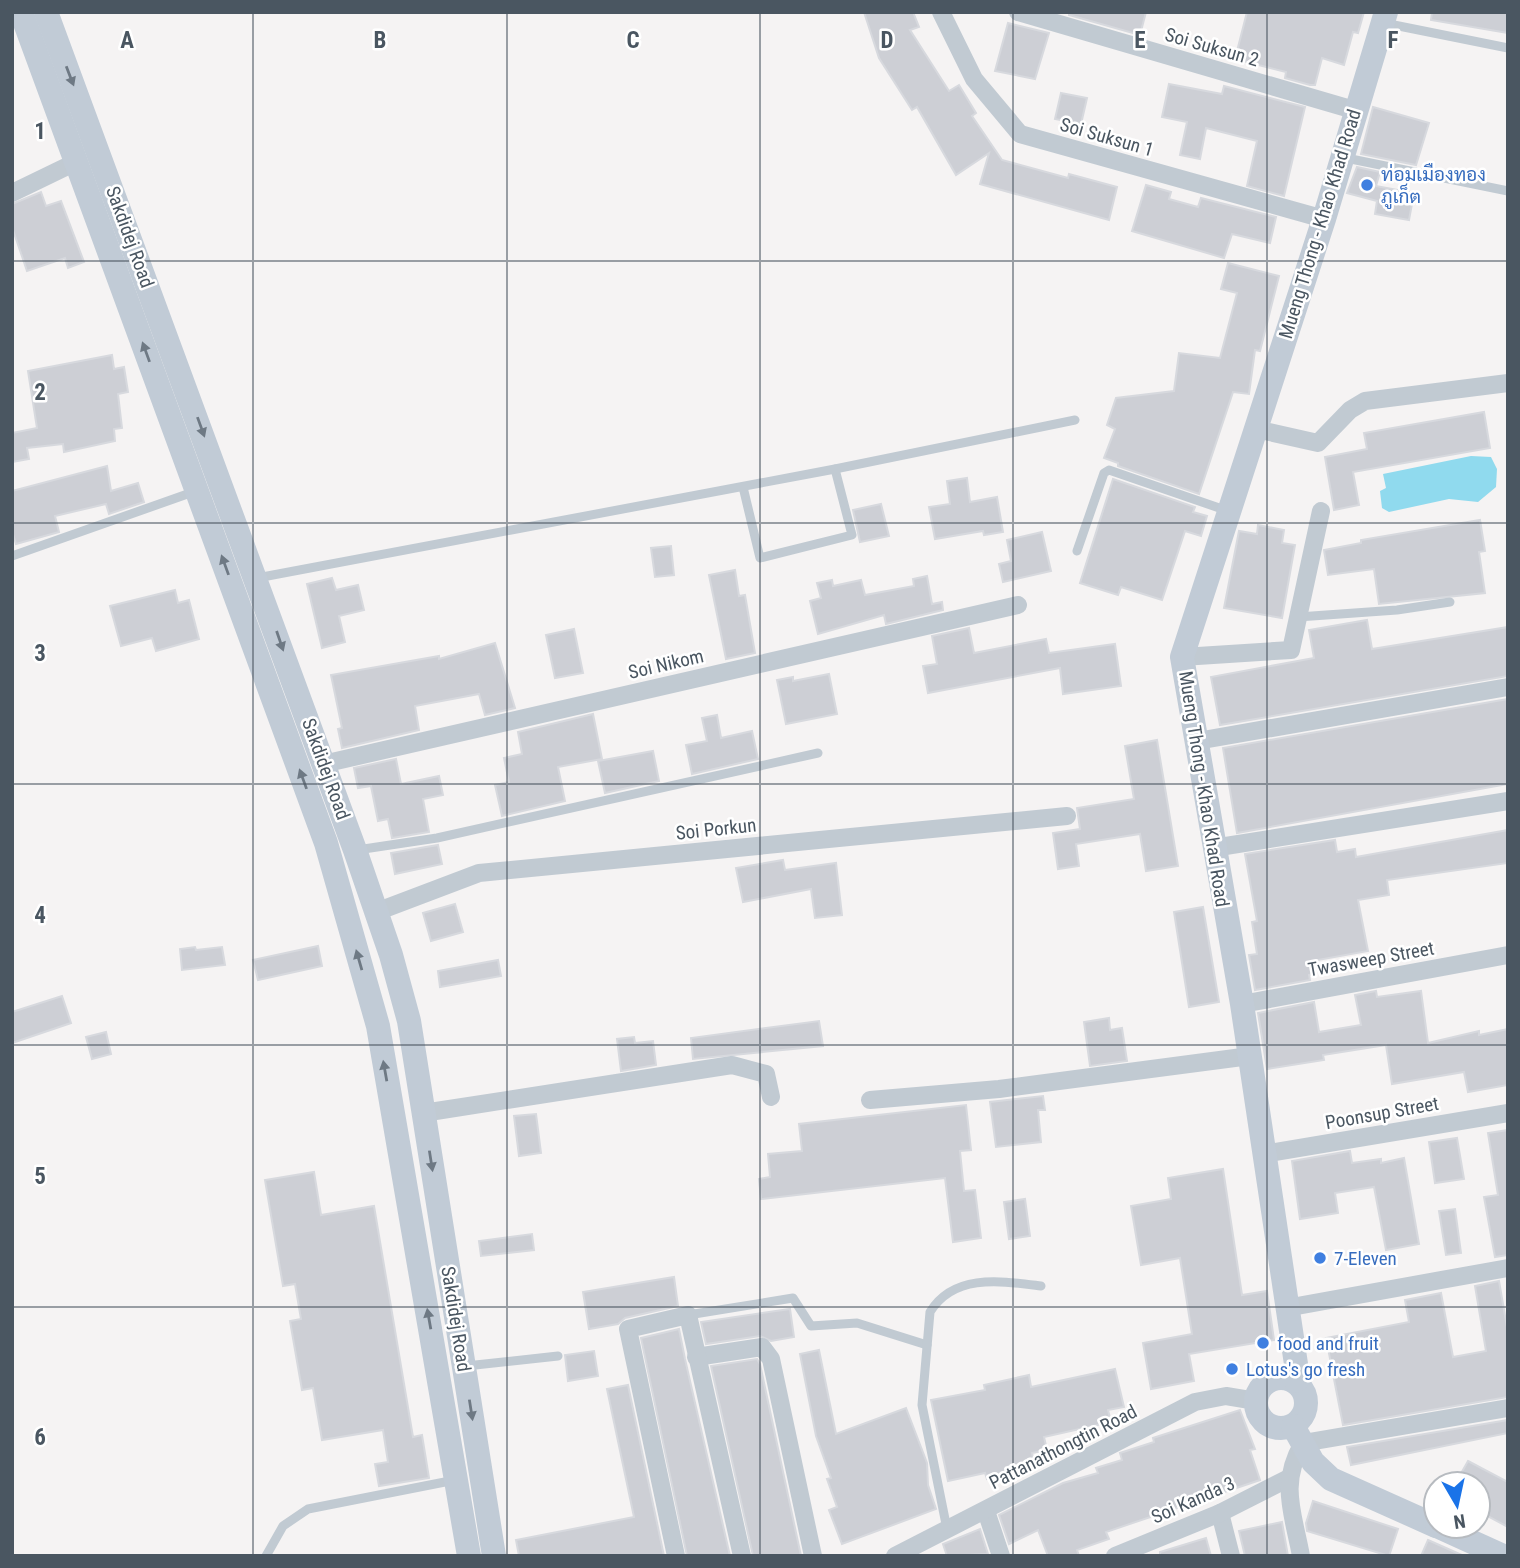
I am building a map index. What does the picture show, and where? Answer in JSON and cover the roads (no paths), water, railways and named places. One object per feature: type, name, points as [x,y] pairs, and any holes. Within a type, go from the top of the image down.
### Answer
[{"type":"main road","name":"Sakdidej Road","points":[[21,12],[326,843],[377,1026],[469,1556]]},
{"type":"main road","name":"Sakdidej Road","points":[[46,12],[257,578],[355,850],[409,1021],[494,1556]]},
{"type":"main road","name":"Mueng Thong - Khao Khad Road","points":[[1296,1381],[1242,1004],[1182,657],[1324,219],[1354,110],[1384,17]]},
{"type":"main road","points":[[1298,1434],[1267,1424],[1258,1414],[1255,1401],[1260,1388],[1270,1380],[1283,1377],[1296,1381],[1305,1391],[1307,1404],[1298,1434],[1313,1462],[1331,1479],[1422,1520]]},
{"type":"main road","points":[[1465,1540],[1491,1553]]},
{"type":"street","name":"Soi Suksun 1","points":[[942,12],[974,79],[1020,134],[1324,219]]},
{"type":"street","name":"Soi Suksun 2","points":[[1018,12],[1354,110]]},
{"type":"street","points":[[12,193],[76,162]]},
{"type":"street","points":[[1256,429],[1318,443],[1350,410],[1365,401],[1508,383]]},
{"type":"street","points":[[1182,657],[1291,650],[1321,511]]},
{"type":"street","name":"Soi Nikom","points":[[323,764],[1018,605]]},
{"type":"street","points":[[1197,741],[1508,687]]},
{"type":"street","points":[[1213,848],[1508,801]]},
{"type":"street","name":"Soi Porkun","points":[[376,912],[479,873],[1067,816]]},
{"type":"street","name":"Twasweep Street","points":[[1242,1004],[1508,956]]},
{"type":"street","points":[[870,1100],[999,1089],[1250,1056]]},
{"type":"street","points":[[424,1113],[732,1065],[766,1074],[771,1097]]},
{"type":"street","name":"Poonsup Street","points":[[1264,1154],[1508,1113]]},
{"type":"street","points":[[1286,1308],[1508,1268]]},
{"type":"street","points":[[676,1556],[628,1329],[688,1315],[742,1556]]},
{"type":"street","points":[[696,1357],[762,1347],[771,1359],[813,1556]]},
{"type":"street","name":"Pattanathongtin Road","points":[[895,1556],[1195,1402],[1226,1396],[1255,1401]]},
{"type":"street","points":[[1300,1556],[1287,1479],[1298,1434],[1508,1408]]},
{"type":"street","name":"Soi Kanda 3","points":[[1115,1556],[1220,1513],[1287,1479]]},
{"type":"street","points":[[986,1511],[1001,1556]]},
{"type":"street","points":[[1220,1513],[1231,1556]]},
{"type":"lane","points":[[1384,17],[1508,48]]},
{"type":"lane","points":[[1341,156],[1508,191]]},
{"type":"lane","points":[[257,578],[743,487],[1076,420]]},
{"type":"lane","points":[[743,487],[760,558],[852,535],[835,469]]},
{"type":"lane","points":[[1077,551],[1104,473],[1109,470],[1229,511]]},
{"type":"lane","points":[[12,556],[198,490]]},
{"type":"lane","points":[[1298,617],[1397,610],[1450,602]]},
{"type":"lane","points":[[355,850],[438,838],[818,753]]},
{"type":"lane","points":[[948,1531],[922,1405],[930,1312],[937,1301],[954,1288],[979,1282],[1041,1286]]},
{"type":"lane","points":[[688,1315],[793,1298],[811,1326],[857,1323],[927,1345]]},
{"type":"lane","points":[[464,1366],[558,1356]]},
{"type":"lane","points":[[266,1556],[283,1526],[308,1509],[457,1480]]},
{"type":"water","points":[[1471,456],[1491,457],[1497,469],[1496,487],[1478,502],[1449,499],[1389,512],[1382,508],[1380,491],[1386,488],[1383,474]]},
{"type":"place","name":"ท่อมเมืองทอง ภูเก็ต","points":[[1367,185]]},
{"type":"place","name":"7-Eleven","points":[[1320,1258]]},
{"type":"place","name":"food and fruit","points":[[1263,1343]]},
{"type":"place","name":"Lotus's go fresh","points":[[1232,1369]]}]
